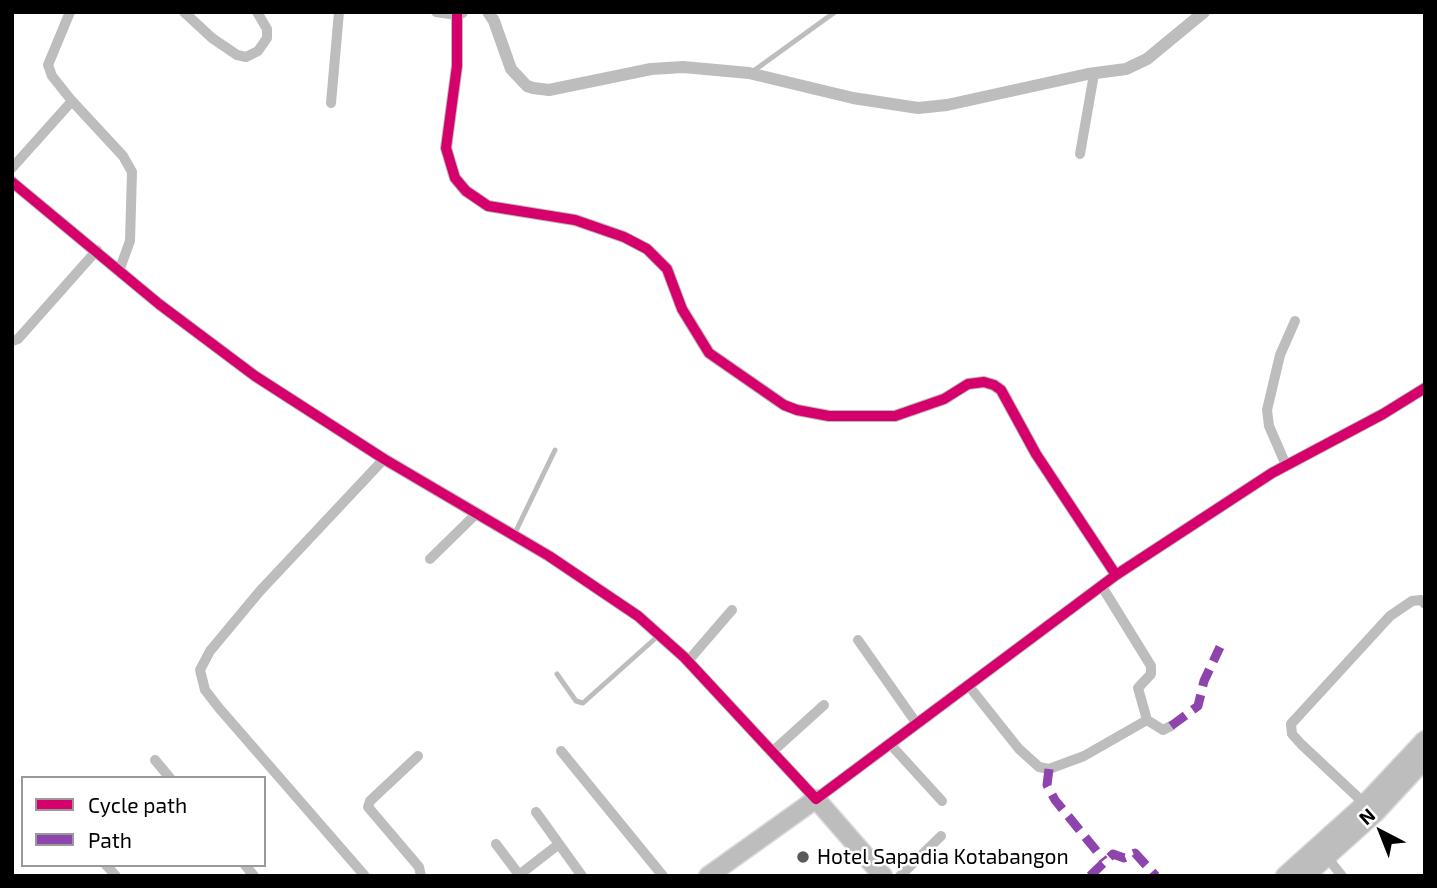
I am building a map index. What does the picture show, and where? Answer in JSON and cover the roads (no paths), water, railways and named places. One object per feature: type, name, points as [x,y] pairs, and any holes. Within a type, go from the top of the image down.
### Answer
[{"type":"highway","points":[[1285,876],[1365,804],[1425,740]]},
{"type":"highway","points":[[1305,876],[1375,813],[1425,759]]},
{"type":"highway","points":[[708,876],[816,799],[883,876]]},
{"type":"street","points":[[70,12],[48,65],[52,76],[123,156],[132,172],[130,241],[119,271]]},
{"type":"street","points":[[184,12],[212,38],[237,55],[246,57],[258,51],[267,38],[267,29],[257,12]]},
{"type":"street","points":[[331,103],[339,12]]},
{"type":"street","points":[[436,12],[460,14],[456,76],[446,148],[455,178],[473,197],[498,208],[575,220],[624,237],[647,249],[667,269],[691,326],[709,353],[764,392],[797,410],[829,416],[895,416],[944,399],[968,384],[984,382],[994,385],[1001,390],[1037,454],[1116,575]]},
{"type":"street","points":[[488,12],[511,69],[527,86],[533,88],[549,90],[651,69],[683,67],[749,74],[853,98],[918,108],[947,105],[1138,65],[1205,12]]},
{"type":"street","points":[[1080,154],[1094,74]]},
{"type":"street","points":[[12,168],[72,101]]},
{"type":"street","points":[[12,182],[119,271],[255,376],[384,459],[588,581],[660,634],[816,799],[1101,585],[1286,465],[1383,414],[1425,388]]},
{"type":"street","points":[[12,341],[18,339],[97,250]]},
{"type":"street","points":[[1286,465],[1269,426],[1267,411],[1280,355],[1294,321]]},
{"type":"street","points":[[365,876],[219,708],[205,690],[200,670],[210,651],[260,591],[384,459]]},
{"type":"street","points":[[430,559],[477,513]]},
{"type":"street","points":[[1101,585],[1151,666],[1150,674],[1138,688],[1147,720],[1163,730],[1171,726]]},
{"type":"street","points":[[1365,804],[1301,744],[1292,734],[1291,724],[1390,616],[1412,601],[1421,600],[1425,604]]},
{"type":"street","points":[[688,661],[732,610]]},
{"type":"street","points":[[858,640],[917,724]]},
{"type":"street","points":[[968,685],[1027,757],[1039,766],[1049,769],[1083,756],[1147,720]]},
{"type":"street","points":[[772,752],[824,705]]},
{"type":"street","points":[[890,744],[942,802]]},
{"type":"street","points":[[561,751],[663,876]]},
{"type":"street","points":[[418,756],[370,801],[368,807],[419,867],[421,876]]},
{"type":"street","points":[[155,760],[168,776]]},
{"type":"street","points":[[536,812],[582,876]]},
{"type":"street","points":[[900,876],[941,836]]},
{"type":"street","points":[[496,844],[519,875],[559,844]]},
{"type":"street","points":[[1326,856],[1342,876]]},
{"type":"lane","points":[[749,74],[835,12]]},
{"type":"lane","points":[[514,535],[555,450]]},
{"type":"lane","points":[[557,674],[576,701],[583,703],[660,634]]},
{"type":"place","name":"Hotel Sapadia Kotabangon","points":[[803,857]]}]
